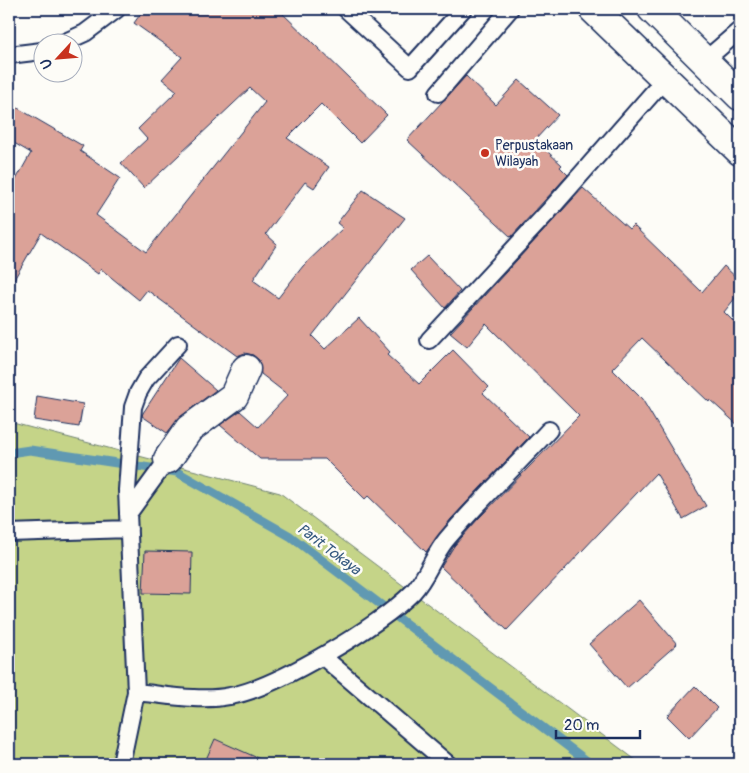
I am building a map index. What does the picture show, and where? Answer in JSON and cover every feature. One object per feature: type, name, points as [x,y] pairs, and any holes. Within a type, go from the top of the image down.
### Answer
[{"type":"street","points":[[593,9],[664,80],[740,151]]},
{"type":"street","points":[[652,9],[703,62],[740,96]]},
{"type":"street","points":[[168,459],[189,429],[234,396],[246,369]]},
{"type":"lane","points":[[82,34],[116,9]]},
{"type":"lane","points":[[346,9],[410,68],[463,9]]},
{"type":"lane","points":[[438,93],[510,9]]},
{"type":"lane","points":[[703,62],[740,30]]},
{"type":"lane","points":[[9,55],[32,52]]},
{"type":"lane","points":[[429,340],[548,212],[664,80]]},
{"type":"lane","points":[[121,764],[136,692],[127,490],[131,422],[138,393],[146,379],[178,344]]},
{"type":"lane","points":[[136,692],[201,698],[230,696],[263,686],[322,656],[364,630],[411,594],[421,582],[444,542],[549,430]]},
{"type":"lane","points":[[128,522],[144,491],[168,459]]},
{"type":"lane","points":[[9,533],[128,522]]},
{"type":"lane","points":[[322,656],[448,764]]},
{"type":"green space","points":[[9,422],[280,493],[641,764],[9,764]]},
{"type":"building","points":[[144,9],[278,9],[387,115],[360,143],[321,104],[287,138],[329,167],[314,188],[305,182],[266,234],[277,244],[253,280],[278,298],[303,266],[343,228],[337,223],[363,190],[405,218],[312,336],[325,349],[359,318],[390,352],[387,355],[419,384],[453,350],[489,387],[483,393],[529,437],[451,519],[426,552],[368,496],[365,499],[325,459],[260,459],[220,425],[240,411],[258,427],[288,395],[261,374],[259,360],[253,355],[245,353],[237,356],[147,290],[139,300],[101,269],[98,274],[41,233],[9,288],[9,192],[31,153],[9,140],[9,103],[83,146],[80,151],[120,178],[96,215],[146,252],[265,102],[250,88],[144,188],[121,163],[147,139],[138,129],[177,91],[162,79],[182,57],[134,23]]},
{"type":"building","name":"Perpustakaan Wilayah","points":[[466,76],[496,105],[519,80],[558,115],[535,140],[562,165],[560,167],[568,175],[511,237],[407,140]]},
{"type":"building","points":[[583,188],[629,229],[633,225],[702,292],[724,266],[740,281],[740,292],[724,312],[740,328],[740,427],[710,400],[709,402],[642,338],[612,369],[642,399],[706,506],[683,519],[656,473],[507,630],[441,567],[454,546],[478,519],[579,416],[486,324],[467,347],[450,333]]},
{"type":"building","points":[[427,256],[460,291],[445,308],[411,270]]},
{"type":"building","points":[[179,358],[216,390],[180,417],[167,433],[142,416]]},
{"type":"building","points":[[37,396],[83,404],[79,427],[34,420]]},
{"type":"building","points":[[145,551],[192,552],[191,594],[143,593]]},
{"type":"building","points":[[639,600],[677,644],[627,688],[589,644]]},
{"type":"building","points":[[695,686],[717,708],[689,738],[667,716]]},
{"type":"building","points":[[215,739],[271,764],[204,764]]},
{"type":"waterway","name":"Parit Tokaya","points":[[9,453],[30,450],[177,472],[290,536],[591,764]]},
{"type":"place","name":"Perpustakaan Wilayah","points":[[485,153]]}]
